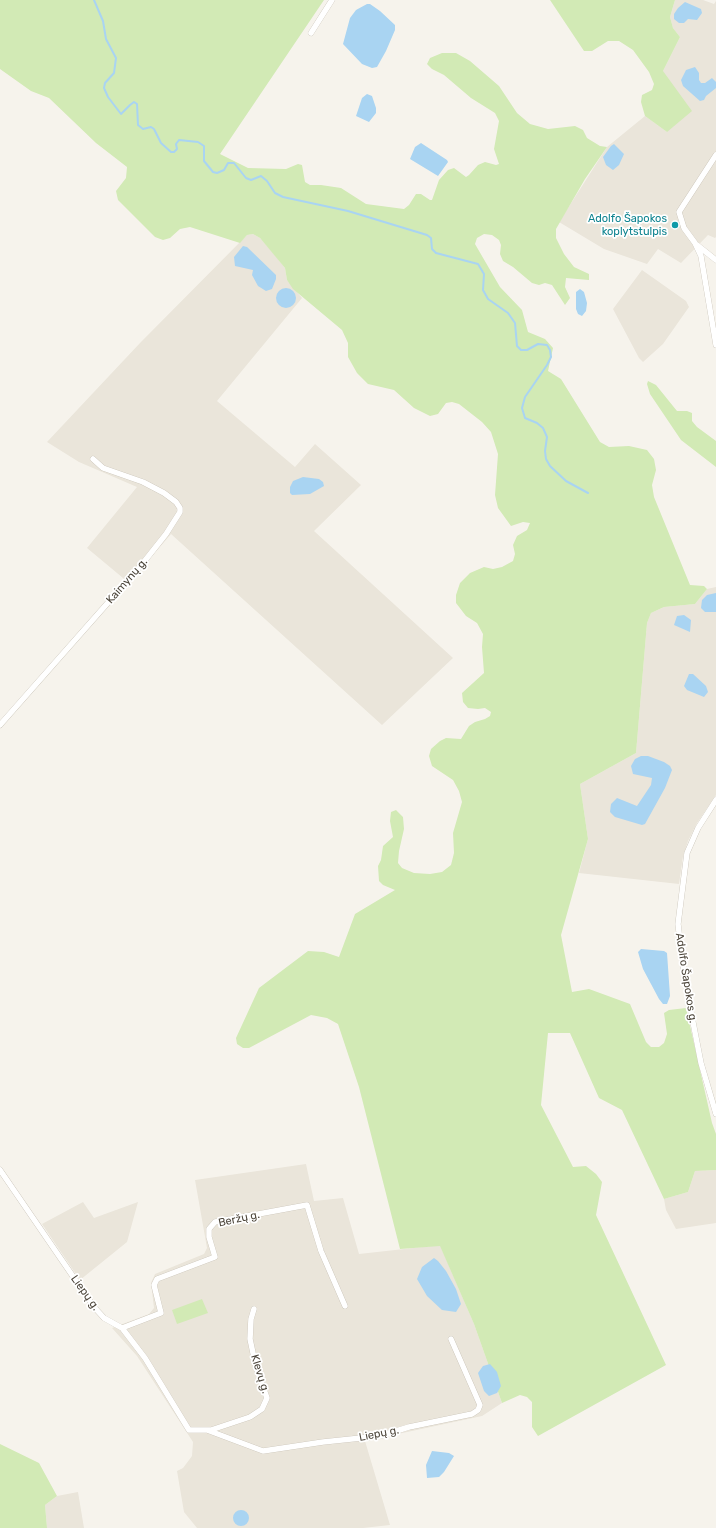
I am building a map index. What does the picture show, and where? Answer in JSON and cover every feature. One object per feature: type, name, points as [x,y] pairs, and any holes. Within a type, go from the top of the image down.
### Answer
[{"type":"street","points":[[311,33],[332,0]]},
{"type":"street","points":[[716,155],[679,212],[684,228],[696,243],[716,260]]},
{"type":"street","points":[[696,243],[701,256],[716,345]]},
{"type":"street","name":"Kaimynų g.","points":[[0,725],[143,563],[166,534],[180,512],[180,508],[176,502],[164,493],[143,482],[103,468],[93,460]]},
{"type":"street","name":"Adolfo Šapokos g.","points":[[716,800],[698,828],[687,853],[678,924],[685,981],[701,1063],[716,1114]]},
{"type":"street","name":"Liepų g.","points":[[0,1170],[94,1307],[104,1318],[122,1328],[145,1358],[189,1430]]},
{"type":"street","name":"Beržų g.","points":[[122,1328],[161,1313],[154,1285],[157,1279],[215,1257],[209,1237],[209,1229],[215,1222],[307,1205],[321,1251],[346,1306]]},
{"type":"street","name":"Klevų g.","points":[[189,1430],[211,1430],[250,1417],[262,1409],[267,1398],[256,1367],[250,1339],[251,1319],[254,1309]]},
{"type":"street","name":"Liepų g.","points":[[205,1430],[264,1452],[323,1442],[380,1436],[409,1427],[472,1414],[478,1410],[480,1405],[451,1339]]},
{"type":"shaded area","points":[[675,0],[703,0],[714,4],[716,1],[716,237],[715,238],[708,235],[681,263],[658,249],[647,264],[604,249],[559,222],[607,147],[645,116],[667,132],[663,71],[680,37],[673,28],[670,17]]},
{"type":"shaded area","points":[[253,234],[260,238],[285,268],[287,280],[302,298],[217,401],[295,467],[315,444],[361,485],[314,531],[453,658],[382,725],[171,534],[129,583],[87,548],[137,487],[79,462],[47,442],[140,343],[247,235]]},
{"type":"shaded area","points":[[642,270],[686,301],[689,307],[663,344],[643,362],[639,358],[613,309]]},
{"type":"shaded area","points":[[716,587],[716,795],[697,823],[688,841],[683,856],[679,884],[579,873],[588,839],[580,784],[636,753],[647,623],[651,613],[664,607],[695,604],[707,589]]},
{"type":"shaded area","points":[[306,1164],[314,1201],[343,1198],[359,1254],[440,1245],[474,1324],[502,1403],[482,1416],[365,1441],[390,1525],[363,1528],[197,1528],[184,1512],[177,1471],[183,1468],[192,1456],[193,1442],[137,1356],[112,1328],[149,1314],[154,1308],[151,1283],[155,1274],[204,1254],[207,1248],[195,1180]]},
{"type":"shaded area","points":[[716,1170],[716,1223],[676,1229],[666,1210],[664,1199],[688,1192],[695,1171]]},
{"type":"shaded area","points":[[83,1202],[94,1218],[138,1202],[127,1242],[80,1280],[42,1224]]},
{"type":"shaded area","points":[[78,1492],[84,1528],[47,1528],[45,1505],[57,1496]]},
{"type":"green space","points":[[0,0],[324,0],[220,154],[248,168],[286,169],[298,164],[302,165],[305,182],[310,185],[341,188],[366,204],[404,209],[409,205],[416,194],[421,194],[432,200],[439,180],[448,170],[454,168],[466,177],[478,165],[485,162],[496,165],[499,164],[494,149],[499,121],[495,113],[471,98],[444,75],[432,69],[427,64],[430,58],[442,53],[456,53],[470,61],[499,86],[517,113],[530,124],[548,129],[575,126],[583,130],[587,138],[600,146],[607,147],[585,179],[556,229],[556,238],[564,254],[574,267],[589,274],[589,280],[566,278],[565,287],[570,298],[565,305],[552,285],[545,283],[539,285],[532,283],[513,267],[503,261],[500,254],[501,245],[499,240],[492,235],[484,234],[477,238],[475,244],[500,287],[522,310],[528,332],[545,339],[553,348],[548,371],[561,379],[600,442],[609,447],[629,446],[647,450],[654,459],[656,470],[652,485],[654,497],[690,585],[704,586],[707,589],[695,604],[664,607],[651,613],[647,623],[636,753],[580,784],[588,839],[561,935],[572,992],[589,989],[630,1004],[646,1042],[651,1047],[659,1047],[664,1043],[667,1034],[664,1013],[669,1010],[686,1008],[712,1123],[716,1134],[716,1170],[695,1171],[688,1192],[664,1199],[622,1110],[599,1098],[570,1033],[548,1033],[541,1105],[573,1167],[586,1166],[596,1174],[602,1182],[596,1215],[666,1365],[538,1436],[532,1427],[532,1402],[527,1397],[520,1395],[502,1403],[474,1324],[440,1246],[400,1249],[359,1087],[338,1024],[327,1018],[311,1015],[249,1048],[243,1048],[237,1044],[236,1038],[259,988],[308,951],[324,952],[339,957],[355,914],[395,890],[383,885],[379,881],[378,866],[381,860],[383,846],[393,837],[390,821],[391,812],[396,810],[403,817],[404,829],[398,863],[402,868],[414,873],[430,874],[442,872],[451,865],[454,853],[453,833],[462,802],[459,791],[453,780],[432,766],[429,756],[431,749],[440,741],[446,738],[461,739],[469,726],[490,716],[491,712],[485,708],[468,708],[463,702],[462,693],[484,673],[482,647],[483,634],[477,623],[466,616],[456,603],[456,595],[460,583],[470,573],[484,567],[493,569],[502,567],[513,561],[515,554],[513,545],[517,536],[527,530],[530,523],[523,522],[511,526],[498,508],[495,495],[498,454],[491,432],[482,422],[459,404],[452,402],[446,403],[438,414],[430,416],[414,408],[394,390],[368,384],[357,373],[348,357],[348,343],[342,330],[293,289],[287,280],[285,268],[260,238],[253,234],[247,235],[240,243],[190,227],[180,229],[170,238],[163,240],[155,237],[118,200],[116,191],[126,178],[127,167],[96,143],[49,98],[31,91],[0,69]]},
{"type":"green space","points":[[550,0],[675,0],[670,17],[673,28],[680,37],[663,71],[692,111],[667,132],[645,116],[641,102],[642,95],[652,90],[654,84],[649,72],[633,50],[619,41],[608,41],[592,51],[584,51]]},
{"type":"green space","points":[[648,381],[656,385],[677,411],[687,411],[692,413],[692,421],[697,427],[716,441],[716,467],[681,440],[650,394],[647,384]]},
{"type":"green space","points":[[202,1299],[208,1313],[177,1324],[172,1310]]},
{"type":"green space","points":[[0,1444],[39,1463],[57,1496],[45,1505],[47,1528],[0,1528]]},
{"type":"water","points":[[685,2],[701,9],[702,13],[697,20],[688,19],[684,23],[679,23],[674,19],[674,14]]},
{"type":"water","points":[[370,4],[380,11],[395,25],[395,30],[386,51],[377,67],[372,68],[362,64],[343,44],[350,18],[356,10]]},
{"type":"water","points":[[695,67],[699,73],[699,80],[701,83],[705,83],[712,78],[716,82],[716,88],[706,96],[704,100],[700,101],[683,86],[681,80],[686,70]]},
{"type":"water","points":[[367,94],[372,96],[376,108],[376,113],[369,122],[356,116],[362,98]]},
{"type":"water","points":[[421,143],[447,160],[448,162],[438,176],[410,159],[415,147]]},
{"type":"water","points":[[614,144],[624,154],[619,165],[613,170],[606,165],[603,157]]},
{"type":"water","points":[[243,246],[247,247],[276,275],[272,289],[266,291],[258,286],[252,275],[253,270],[235,266],[234,257]]},
{"type":"water","points":[[286,288],[293,291],[296,298],[293,305],[286,308],[279,305],[276,298],[279,291]]},
{"type":"water","points":[[580,289],[584,292],[587,303],[586,311],[582,316],[578,314],[576,309],[576,292]]},
{"type":"water","points":[[303,477],[319,479],[323,482],[324,486],[310,494],[292,495],[290,493],[290,487],[293,481]]},
{"type":"water","points":[[716,593],[716,612],[705,612],[701,608],[702,600],[707,595]]},
{"type":"water","points":[[684,615],[691,620],[690,632],[674,625],[677,616]]},
{"type":"water","points":[[689,674],[693,674],[706,686],[708,692],[704,697],[687,690],[684,686]]},
{"type":"water","points":[[641,756],[648,756],[664,762],[670,766],[672,770],[665,788],[645,824],[642,825],[615,817],[610,812],[611,804],[617,798],[637,806],[651,785],[652,778],[633,774],[631,766],[635,759]]},
{"type":"water","points":[[641,949],[664,951],[667,953],[670,996],[667,1004],[663,1004],[659,999],[643,969],[638,952]]},
{"type":"water","points":[[434,1258],[446,1271],[456,1289],[461,1304],[456,1312],[442,1310],[427,1296],[417,1279],[422,1267]]},
{"type":"water","points":[[490,1364],[497,1372],[501,1386],[497,1393],[489,1396],[484,1391],[478,1373],[483,1366]]},
{"type":"water","points":[[432,1451],[449,1453],[454,1456],[439,1477],[427,1478],[426,1465]]},
{"type":"water","points":[[238,1510],[244,1510],[249,1515],[247,1524],[244,1526],[238,1526],[233,1521],[233,1515]]},
{"type":"waterway","points":[[94,0],[103,21],[106,39],[116,58],[114,73],[105,83],[104,88],[108,97],[121,114],[134,102],[137,104],[138,125],[143,129],[151,127],[154,129],[161,143],[171,152],[174,152],[177,149],[176,144],[179,140],[198,142],[204,146],[204,161],[213,172],[217,173],[224,170],[228,163],[234,163],[246,178],[251,180],[261,176],[267,181],[275,193],[283,197],[348,211],[427,235],[431,238],[432,249],[436,253],[478,264],[484,274],[483,290],[488,299],[508,313],[515,323],[517,346],[521,350],[527,350],[538,344],[547,345],[550,350],[551,357],[525,397],[522,408],[525,418],[537,423],[543,428],[547,437],[545,451],[546,459],[550,466],[566,481],[588,493]]},
{"type":"place","name":"Adolfo Šapokos koplytstulpis","points":[[675,225]]}]
